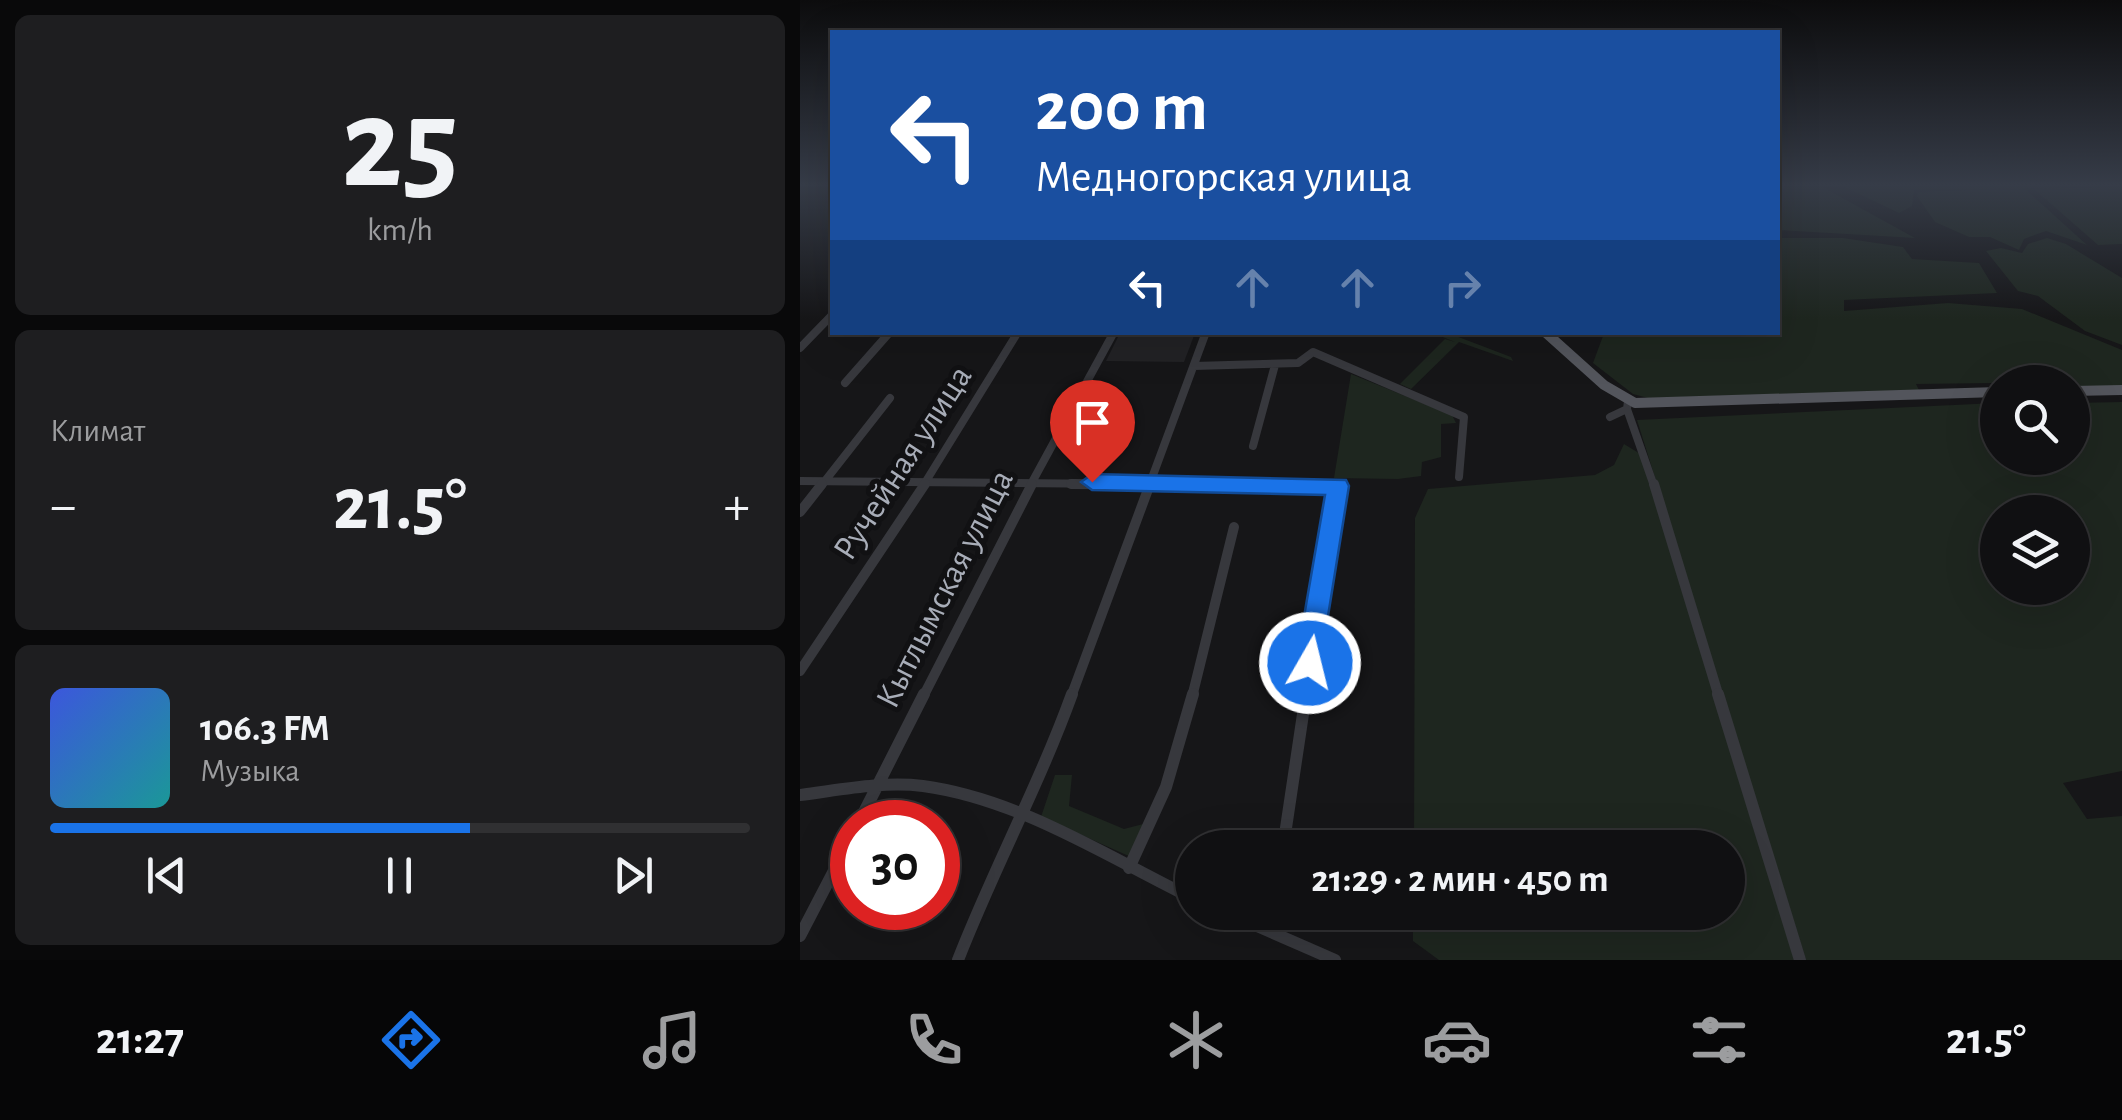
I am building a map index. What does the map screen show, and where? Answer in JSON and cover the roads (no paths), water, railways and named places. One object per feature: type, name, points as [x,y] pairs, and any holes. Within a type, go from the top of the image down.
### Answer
[{"type":"main road","points":[[1549,335],[1627,405],[1980,393]]},
{"type":"main road","points":[[2090,390],[2122,390]]},
{"type":"street","points":[[800,348],[830,318]]},
{"type":"street","points":[[844,383],[887,335]]},
{"type":"street","name":"Ручейная улица","points":[[800,671],[924,485],[1016,335]]},
{"type":"street","name":"Кытлымская улица","points":[[870,800],[1080,389],[1112,335]]},
{"type":"street","points":[[958,960],[990,878],[1051,752],[1205,335]]},
{"type":"street","points":[[1194,366],[1298,363],[1313,352],[1464,417],[1458,477]]},
{"type":"street","points":[[1252,446],[1274,365]]},
{"type":"street","points":[[800,512],[890,398]]},
{"type":"street","points":[[1610,417],[1627,405],[1800,960]]},
{"type":"street","points":[[800,481],[1338,486],[1286,830]]},
{"type":"street","points":[[1129,868],[1173,770],[1234,527]]},
{"type":"street","points":[[800,794],[878,785],[946,790],[1021,816],[1175,890]]},
{"type":"street","points":[[800,936],[830,878]]},
{"type":"street","points":[[1266,930],[1335,960]]}]
